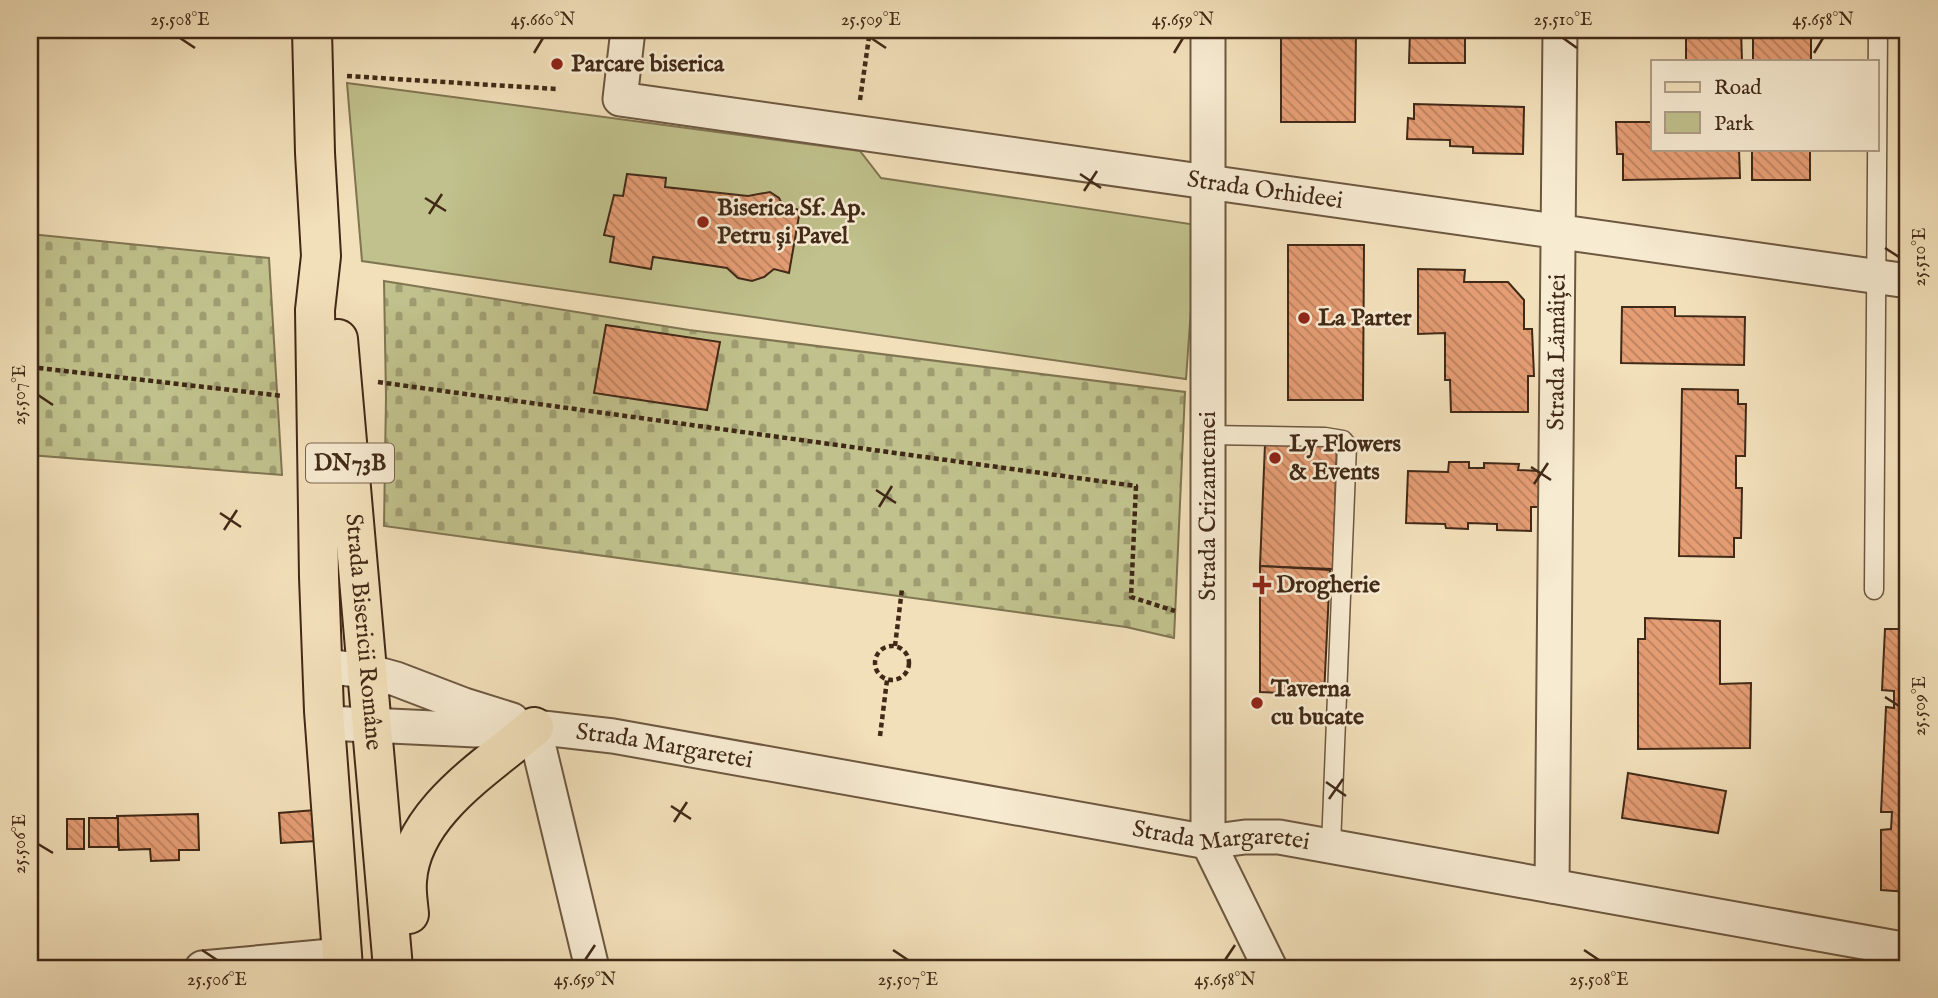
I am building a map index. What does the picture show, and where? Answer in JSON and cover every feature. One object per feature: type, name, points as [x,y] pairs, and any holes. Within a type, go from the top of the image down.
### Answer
[{"type":"main road","name":"Strada Bisericii Române","points":[[312,30],[321,256],[315,310],[319,577],[343,962]]},
{"type":"main road","name":"Strada Bisericii Române","points":[[321,256],[335,310],[393,968]]},
{"type":"main road","points":[[414,968],[407,882],[412,856],[422,834],[439,809],[534,727]]},
{"type":"street","name":"Strada Orhideei","points":[[628,30],[620,99],[1892,279]]},
{"type":"street","name":"Strada Crizantemei","points":[[1208,30],[1208,842],[1270,968]]},
{"type":"street","name":"Strada Lămâiței","points":[[1552,886],[1560,30]]},
{"type":"street","name":"Strada Margaretei","points":[[323,666],[367,671],[534,727]]},
{"type":"street","name":"Strada Margaretei","points":[[326,723],[476,730],[534,727],[612,736],[1208,842],[1245,837],[1279,837],[1908,950]]},
{"type":"street","points":[[534,727],[592,968]]},
{"type":"street","points":[[202,968],[343,962]]},
{"type":"lane","points":[[1874,590],[1892,279],[1878,30]]},
{"type":"lane","points":[[1208,435],[1325,437],[1343,440],[1347,445],[1331,846]]},
{"type":"path","points":[[856,132],[870,30]]},
{"type":"path","points":[[313,94],[339,95],[336,75],[557,89]]},
{"type":"path","points":[[30,367],[288,397]]},
{"type":"path","points":[[377,382],[1136,486],[1131,597],[1182,613]]},
{"type":"path","points":[[895,646],[902,589]]},
{"type":"path","points":[[890,646],[901,648],[908,656],[909,667],[903,677],[887,680],[878,673],[875,662],[880,652],[890,646]]},
{"type":"path","points":[[880,736],[887,680]]},
{"type":"green space","points":[[347,83],[860,151],[881,178],[1197,225],[1186,379],[362,261]]},
{"type":"green space","points":[[30,234],[269,258],[282,475],[30,455]]},
{"type":"green space","points":[[384,281],[689,330],[1185,392],[1174,638],[1126,627],[384,526]]},
{"type":"building","points":[[1281,30],[1356,30],[1355,122],[1281,122]]},
{"type":"building","points":[[1410,30],[1465,30],[1465,63],[1409,63]]},
{"type":"building","points":[[1686,30],[1741,30],[1742,60],[1686,60]]},
{"type":"building","points":[[1753,30],[1811,30],[1811,60],[1753,60]]},
{"type":"building","points":[[1414,104],[1524,107],[1523,154],[1473,153],[1473,147],[1450,146],[1450,140],[1407,139],[1408,118],[1414,119]]},
{"type":"building","points":[[1616,122],[1651,122],[1651,150],[1739,150],[1740,178],[1623,180],[1623,154],[1617,154]]},
{"type":"building","points":[[1752,150],[1810,150],[1810,180],[1752,180]]},
{"type":"building","name":"Biserica Sf. Ap. Petru și Pavel","points":[[627,174],[666,178],[665,187],[748,196],[770,192],[779,198],[783,206],[800,210],[789,273],[774,269],[764,277],[752,281],[738,278],[727,268],[653,257],[651,269],[610,262],[614,237],[604,235],[614,195],[623,196]]},
{"type":"building","points":[[1288,245],[1364,245],[1363,400],[1288,400]]},
{"type":"building","points":[[1418,269],[1465,270],[1464,282],[1508,282],[1524,300],[1524,329],[1532,329],[1534,376],[1528,376],[1528,412],[1451,412],[1450,380],[1445,380],[1445,333],[1418,334]]},
{"type":"building","points":[[1622,307],[1675,307],[1675,316],[1745,317],[1744,365],[1621,363]]},
{"type":"building","points":[[606,325],[720,342],[707,410],[594,393]]},
{"type":"building","points":[[1682,389],[1738,390],[1738,404],[1746,404],[1745,456],[1736,456],[1736,488],[1742,488],[1741,538],[1734,538],[1734,557],[1679,556]]},
{"type":"building","points":[[1265,444],[1337,446],[1333,569],[1260,566]]},
{"type":"building","points":[[1449,462],[1469,462],[1469,468],[1484,468],[1484,463],[1519,464],[1518,470],[1540,471],[1539,507],[1531,507],[1531,531],[1497,530],[1497,524],[1468,523],[1468,529],[1446,528],[1445,524],[1406,523],[1408,471],[1448,472]]},
{"type":"building","points":[[1908,482],[1908,583],[1907,583]]},
{"type":"building","points":[[1260,566],[1330,570],[1324,695],[1260,692]]},
{"type":"building","points":[[1645,618],[1720,621],[1720,684],[1751,683],[1750,748],[1638,749],[1638,639],[1645,639]]},
{"type":"building","points":[[1885,629],[1908,629],[1908,892],[1881,890],[1881,830],[1891,829],[1892,812],[1881,812],[1886,707],[1894,708],[1894,691],[1882,690]]},
{"type":"building","points":[[1628,773],[1726,791],[1718,833],[1622,818]]},
{"type":"building","points":[[315,810],[317,841],[281,843],[279,813]]},
{"type":"building","points":[[198,814],[199,850],[179,850],[179,860],[151,861],[150,849],[119,850],[117,816]]},
{"type":"building","points":[[89,818],[118,818],[118,847],[89,847]]},
{"type":"building","points":[[67,819],[84,819],[84,849],[67,849]]},
{"type":"place","name":"Parcare biserica","points":[[557,64]]},
{"type":"place","name":"Biserica Sf. Ap. Petru și Pavel","points":[[703,222]]},
{"type":"place","name":"La Parter","points":[[1304,318]]},
{"type":"place","name":"Ly Flowers & Events","points":[[1275,458]]},
{"type":"place","name":"Drogherie","points":[[1262,585]]},
{"type":"place","name":"Taverna cu bucate","points":[[1257,703]]}]
